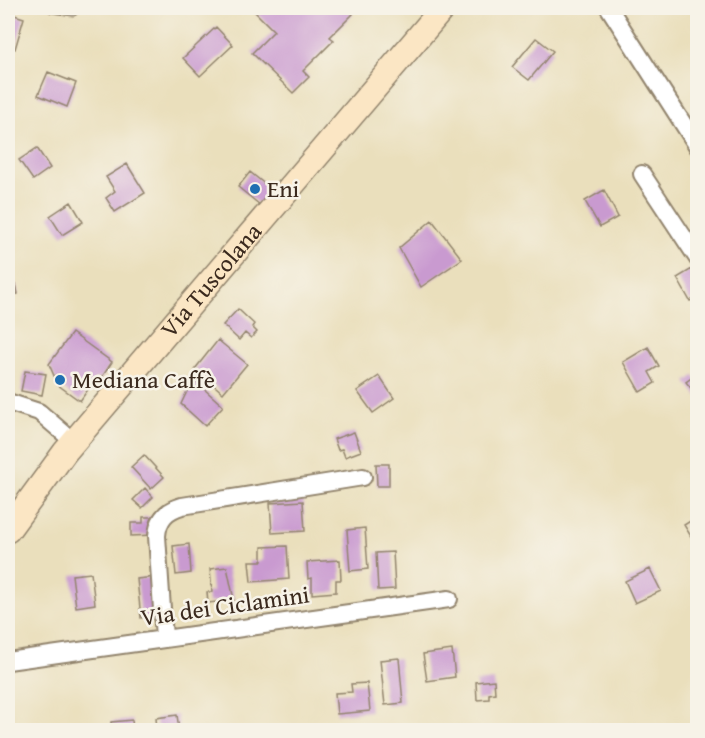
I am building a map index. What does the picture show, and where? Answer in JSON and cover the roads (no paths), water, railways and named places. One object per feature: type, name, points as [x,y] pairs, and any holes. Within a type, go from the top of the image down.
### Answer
[{"type":"main road","name":"Via Tuscolana","points":[[8,530],[45,477],[74,442],[443,8]]},
{"type":"main road","points":[[8,546],[45,477]]},
{"type":"street","points":[[609,8],[698,147]]},
{"type":"street","points":[[642,174],[698,259]]},
{"type":"street","points":[[8,402],[39,412],[74,442]]},
{"type":"street","points":[[164,638],[157,536],[158,526],[165,514],[182,506],[363,477]]},
{"type":"street","name":"Via dei Ciclamini","points":[[8,660],[449,599]]},
{"type":"lane","points":[[52,8],[73,11]]},
{"type":"place","name":"Eni","points":[[255,189]]},
{"type":"place","name":"Mediana Caffè","points":[[60,380]]}]
